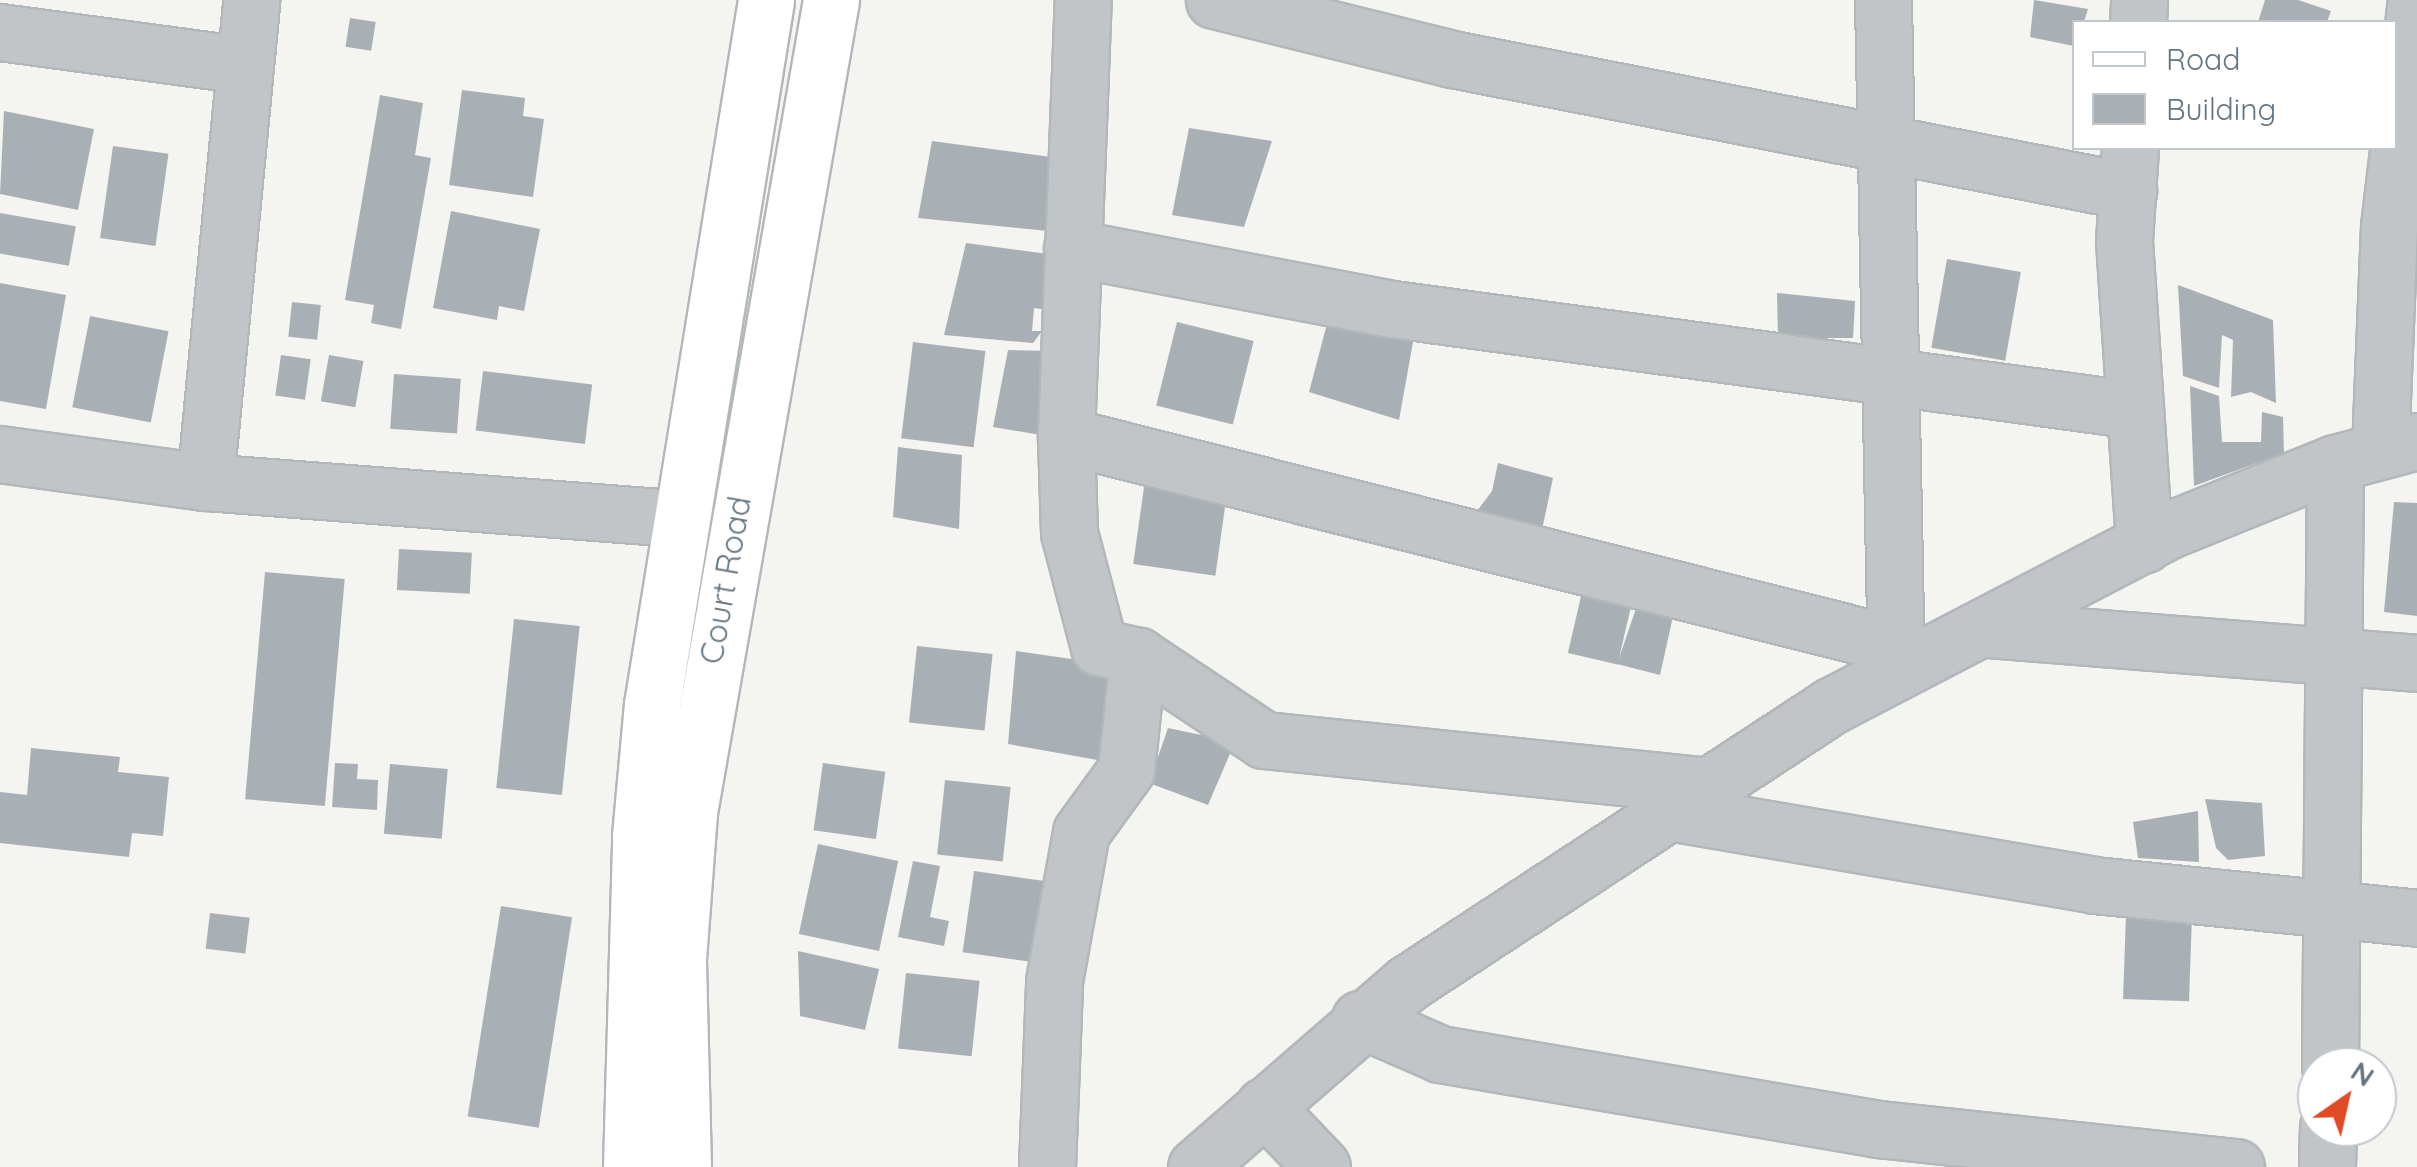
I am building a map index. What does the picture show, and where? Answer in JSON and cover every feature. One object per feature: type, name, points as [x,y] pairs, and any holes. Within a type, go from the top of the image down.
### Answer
[{"type":"main road","name":"Court Road","points":[[631,1167],[640,836],[681,520],[766,0]]},
{"type":"main road","name":"Court Road","points":[[683,1167],[678,959],[688,812],[831,0]]},
{"type":"street","points":[[205,482],[252,0]]},
{"type":"street","points":[[1083,0],[1066,436],[1070,533],[1099,647],[1138,656],[1264,740],[1689,799],[2038,877],[2417,918]]},
{"type":"street","points":[[1214,0],[1356,17],[1884,142],[2129,169],[2135,410],[2144,544]]},
{"type":"street","points":[[1883,0],[1896,657]]},
{"type":"street","points":[[2331,1047],[2332,658],[2377,451],[2389,226],[2416,0]]},
{"type":"street","points":[[0,32],[245,65]]},
{"type":"street","points":[[1072,248],[1386,308],[2135,410]]},
{"type":"street","points":[[1066,436],[1896,657]]},
{"type":"street","points":[[1196,1167],[1360,1019],[1896,657],[1988,629],[2144,544],[2377,451]]},
{"type":"street","points":[[0,454],[205,482],[681,520]]},
{"type":"street","points":[[1988,629],[2417,663]]},
{"type":"street","points":[[1047,1167],[1054,981],[1081,832],[1126,770],[1138,656]]},
{"type":"street","points":[[1360,1019],[1440,1054],[1879,1129],[2236,1167]]},
{"type":"street","points":[[1264,1106],[1322,1167]]},
{"type":"building","points":[[2034,0],[2088,9],[2085,20],[2072,20],[2072,46],[2030,37]]},
{"type":"building","points":[[2265,0],[2298,0],[2331,11],[2328,20],[2259,20]]},
{"type":"building","points":[[350,18],[376,22],[371,51],[345,47]]},
{"type":"building","points":[[462,90],[525,98],[523,116],[544,119],[533,197],[449,185]]},
{"type":"building","points":[[380,95],[423,103],[415,155],[431,158],[401,329],[371,323],[374,305],[345,300]]},
{"type":"building","points":[[4,111],[94,129],[78,210],[0,194]]},
{"type":"building","points":[[1189,128],[1272,141],[1244,227],[1172,215]]},
{"type":"building","points":[[932,141],[1066,159],[1067,233],[918,218]]},
{"type":"building","points":[[113,146],[168,154],[156,246],[100,238]]},
{"type":"building","points":[[451,211],[540,229],[524,311],[499,306],[497,320],[433,308]]},
{"type":"building","points":[[0,213],[76,226],[69,266],[0,254]]},
{"type":"building","points":[[966,243],[1056,255],[1047,310],[1034,308],[1032,331],[1042,331],[1033,343],[944,335]]},
{"type":"building","points":[[1947,259],[2021,272],[2005,361],[1931,348]]},
{"type":"building","points":[[0,283],[66,295],[46,409],[0,401]]},
{"type":"building","points":[[2178,285],[2273,320],[2276,403],[2251,392],[2231,397],[2233,340],[2222,335],[2219,388],[2183,376]]},
{"type":"building","points":[[1777,293],[1855,301],[1853,338],[1778,338]]},
{"type":"building","points":[[292,302],[321,305],[317,340],[288,337]]},
{"type":"building","points":[[90,316],[169,331],[151,423],[72,407]]},
{"type":"building","points":[[1328,320],[1415,331],[1399,420],[1309,392]]},
{"type":"building","points":[[1177,322],[1254,341],[1233,425],[1156,405]]},
{"type":"building","points":[[913,342],[985,351],[974,447],[901,438]]},
{"type":"building","points":[[1008,350],[1053,351],[1041,435],[993,427]]},
{"type":"building","points":[[281,355],[311,359],[305,400],[275,396]]},
{"type":"building","points":[[329,355],[363,361],[355,407],[321,401]]},
{"type":"building","points":[[483,371],[592,384],[585,444],[476,431]]},
{"type":"building","points":[[394,374],[461,379],[457,434],[390,429]]},
{"type":"building","points":[[2190,386],[2219,396],[2222,442],[2261,442],[2262,412],[2283,417],[2284,453],[2194,486]]},
{"type":"building","points":[[898,447],[962,455],[959,529],[893,517]]},
{"type":"building","points":[[1498,463],[1553,478],[1542,530],[1474,515],[1492,491]]},
{"type":"building","points":[[1146,473],[1228,485],[1215,576],[1133,564]]},
{"type":"building","points":[[2394,502],[2417,503],[2417,616],[2384,612]]},
{"type":"building","points":[[399,549],[472,553],[470,594],[397,590]]},
{"type":"building","points":[[265,572],[345,579],[325,806],[245,799]]},
{"type":"building","points":[[1585,579],[1635,590],[1618,665],[1568,653]]},
{"type":"building","points":[[1641,594],[1676,603],[1660,675],[1617,664]]},
{"type":"building","points":[[514,619],[580,626],[562,795],[496,788]]},
{"type":"building","points":[[917,646],[993,654],[985,731],[909,723]]},
{"type":"building","points":[[1016,651],[1127,667],[1103,761],[1008,744]]},
{"type":"building","points":[[1168,728],[1235,742],[1208,805],[1149,783]]},
{"type":"building","points":[[31,748],[120,757],[118,772],[169,777],[163,836],[132,833],[129,857],[0,843],[0,792],[27,795]]},
{"type":"building","points":[[335,763],[358,764],[357,779],[378,780],[377,810],[332,807]]},
{"type":"building","points":[[823,763],[885,772],[876,839],[814,830]]},
{"type":"building","points":[[390,764],[448,769],[442,839],[384,834]]},
{"type":"building","points":[[945,780],[1011,787],[1003,861],[937,855]]},
{"type":"building","points":[[2205,799],[2262,803],[2265,856],[2228,860],[2216,848]]},
{"type":"building","points":[[2198,811],[2199,862],[2138,858],[2133,822]]},
{"type":"building","points":[[818,844],[898,861],[879,951],[799,934]]},
{"type":"building","points":[[913,861],[940,866],[930,917],[949,921],[944,946],[898,937]]},
{"type":"building","points":[[974,871],[1053,882],[1042,963],[963,952]]},
{"type":"building","points":[[501,906],[572,917],[539,1128],[468,1116]]},
{"type":"building","points":[[210,913],[250,918],[245,954],[206,949]]},
{"type":"building","points":[[2126,914],[2192,916],[2189,1001],[2123,999]]},
{"type":"building","points":[[798,951],[879,969],[865,1030],[800,1016]]},
{"type":"building","points":[[906,973],[980,981],[972,1056],[898,1049]]}]
